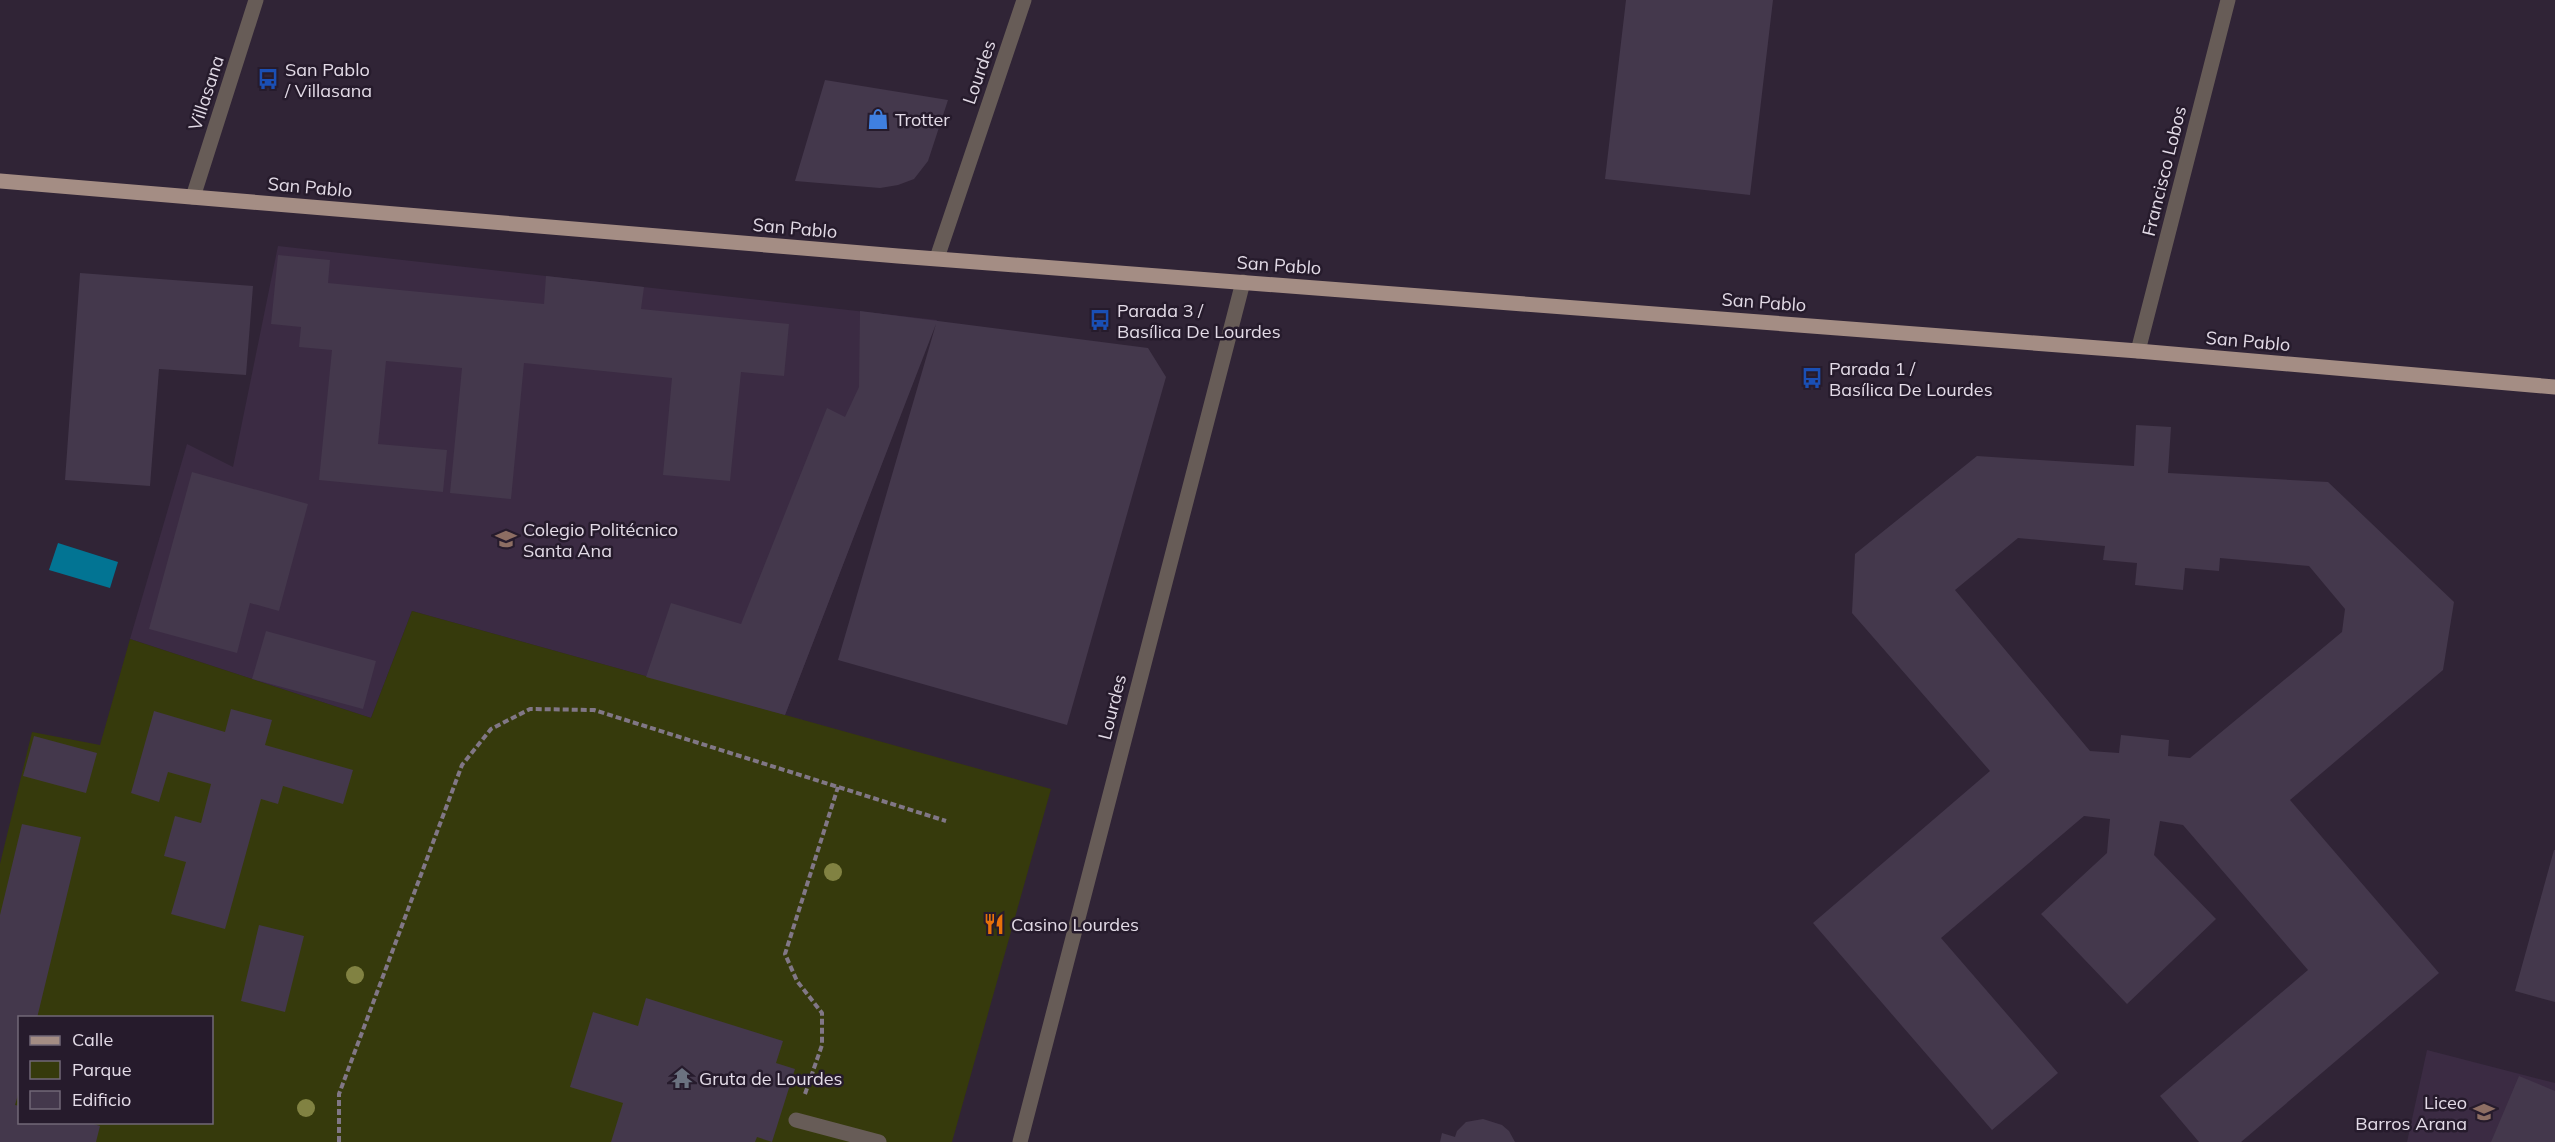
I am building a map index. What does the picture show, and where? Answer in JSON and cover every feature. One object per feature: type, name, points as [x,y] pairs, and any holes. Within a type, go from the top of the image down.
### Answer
[{"type":"main road","name":"San Pablo","points":[[0,181],[937,258],[2138,351],[2555,387]]},
{"type":"street","name":"Villasana","points":[[193,197],[256,0]]},
{"type":"street","name":"Lourdes","points":[[937,258],[1024,0]]},
{"type":"street","name":"Francisco Lobos","points":[[2138,351],[2228,0]]},
{"type":"street","name":"Lourdes","points":[[1020,1142],[1243,282]]},
{"type":"street","points":[[796,1119],[879,1142]]},
{"type":"path","points":[[339,1142],[339,1094],[462,765],[491,729],[530,709],[594,710],[946,821]]},
{"type":"path","points":[[796,1119],[822,1045],[822,1013],[797,981],[785,954],[838,787]]},
{"type":"shaded area","name":"Colegio Politécnico Santa Ana","points":[[278,246],[937,320],[785,715],[412,611],[371,718],[130,639],[187,444],[233,467]]},
{"type":"shaded area","name":"Liceo Barros Arana","points":[[2427,1050],[2555,1083],[2555,1142],[2407,1142]]},
{"type":"green space","points":[[412,611],[1051,789],[952,1142],[0,1142],[0,864],[32,732],[100,745],[130,639],[371,718]]},
{"type":"water","points":[[58,543],[118,562],[110,588],[49,570]]},
{"type":"building","points":[[1626,0],[1773,0],[1750,195],[1605,179]]},
{"type":"building","name":"Trotter","points":[[825,80],[948,100],[928,161],[914,179],[880,188],[795,181]]},
{"type":"building","points":[[278,255],[330,260],[328,283],[544,304],[546,276],[644,287],[641,309],[789,324],[784,376],[741,372],[730,481],[663,475],[672,378],[524,363],[511,499],[450,493],[462,368],[386,361],[378,444],[447,450],[443,492],[319,480],[332,350],[299,347],[301,327],[271,324]]},
{"type":"building","points":[[80,273],[253,286],[246,375],[159,369],[150,486],[65,480]]},
{"type":"building","points":[[860,311],[1148,348],[1166,377],[1067,725],[838,660],[936,324],[785,715],[646,677],[671,603],[741,624],[827,408],[845,417],[859,387]]},
{"type":"building","points":[[2136,425],[2171,427],[2168,473],[2328,482],[2454,602],[2443,670],[2290,800],[2439,973],[2241,1142],[2199,1142],[2160,1096],[2308,970],[2183,825],[2160,821],[2154,855],[2216,919],[2127,1004],[2041,914],[2107,853],[2110,819],[2084,816],[1941,938],[2058,1073],[1992,1130],[1813,923],[1990,771],[1852,613],[1855,554],[1977,456],[2134,466]],"holes":[[[2018,538],[2105,546],[2103,560],[2137,563],[2135,585],[2183,590],[2185,568],[2219,571],[2220,558],[2309,566],[2345,609],[2342,632],[2190,758],[2168,756],[2169,740],[2121,735],[2119,753],[2090,751],[1955,590]]]},
{"type":"building","points":[[192,472],[308,504],[279,611],[250,603],[237,653],[149,629]]},
{"type":"building","points":[[266,631],[376,661],[363,709],[252,679]]},
{"type":"building","points":[[231,709],[272,720],[265,745],[353,770],[343,804],[283,786],[278,804],[261,799],[225,929],[171,914],[186,862],[164,856],[175,816],[201,823],[211,784],[168,772],[159,802],[131,793],[154,711],[225,732]]},
{"type":"building","points":[[34,736],[97,753],[86,793],[23,776]]},
{"type":"building","points":[[22,824],[81,837],[37,1016],[18,1016],[18,1095],[15,1105],[18,1106],[18,1124],[94,1124],[100,1126],[96,1142],[0,1142],[0,915]]},
{"type":"building","points":[[2555,850],[2555,1002],[2515,991]]},
{"type":"building","points":[[259,925],[304,936],[285,1012],[241,1001]]},
{"type":"building","name":"Gruta de Lourdes","points":[[646,998],[783,1041],[776,1063],[795,1069],[772,1142],[757,1137],[755,1142],[611,1142],[623,1103],[570,1087],[593,1012],[638,1026]]},
{"type":"building","points":[[2519,1076],[2555,1091],[2555,1142],[2491,1142]]},
{"type":"building","points":[[1483,1119],[1502,1125],[1509,1131],[1515,1142],[1440,1142],[1442,1133],[1455,1137],[1457,1131],[1466,1122]]},
{"type":"place","name":"San Pablo / Villasana","points":[[268,79]]},
{"type":"place","name":"Trotter","points":[[878,119]]},
{"type":"place","name":"Parada 3 / Basílica De Lourdes","points":[[1100,320]]},
{"type":"place","name":"Parada 1 / Basílica De Lourdes","points":[[1812,378]]},
{"type":"place","name":"Colegio Politécnico Santa Ana","points":[[506,539]]},
{"type":"place","name":"Casino Lourdes","points":[[994,924]]},
{"type":"place","name":"Gruta de Lourdes","points":[[682,1078]]},
{"type":"place","name":"Liceo Barros Arana","points":[[2484,1112]]}]
